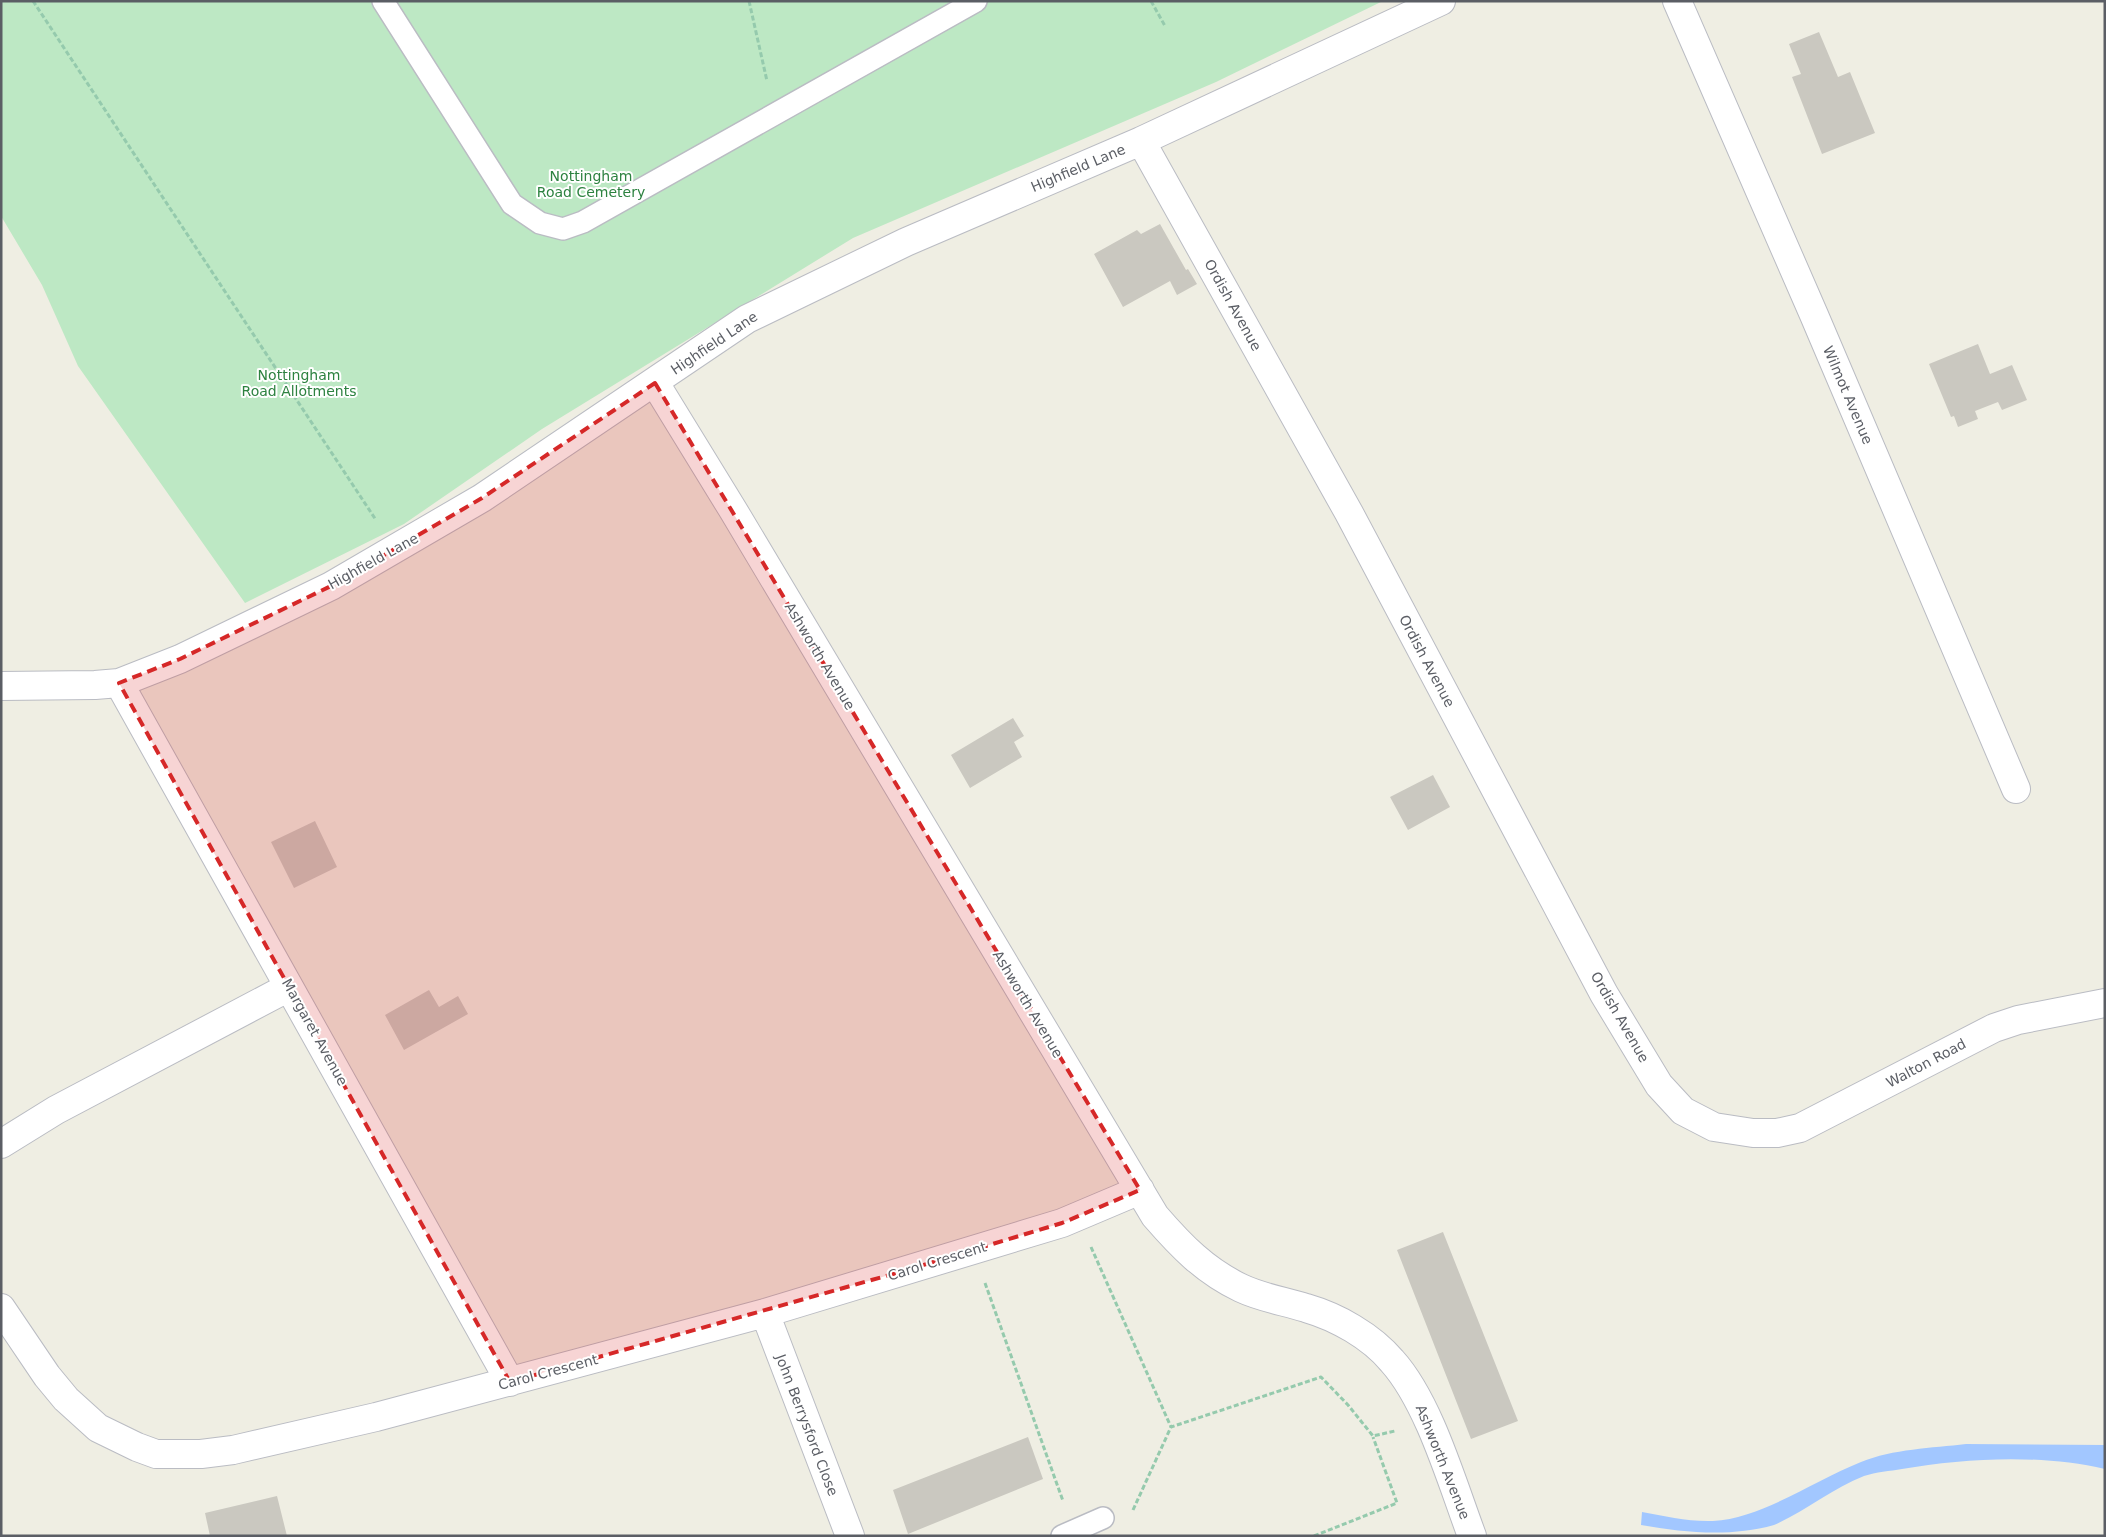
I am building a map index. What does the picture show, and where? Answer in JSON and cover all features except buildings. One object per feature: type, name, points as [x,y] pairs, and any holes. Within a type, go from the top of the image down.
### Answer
[{"type":"street","name":"Highfield Lane","points":[[1,686],[86,686],[119,683],[180,659],[331,586],[482,498],[578,432],[655,383],[747,319],[827,278],[906,242],[1142,141],[1441,1]]},
{"type":"street","name":"Wilmot Avenue","points":[[1677,1],[1814,315],[2016,789]]},
{"type":"street","name":"Ordish Avenue","points":[[1142,141],[1349,513],[1604,994],[1660,1085],[1683,1111],[1698,1120],[1723,1129],[1753,1133]]},
{"type":"street","name":"Ashworth Avenue","points":[[655,383],[1156,1216],[1192,1256],[1222,1279],[1269,1299],[1325,1314],[1346,1325],[1376,1346],[1393,1361],[1422,1407],[1472,1536]]},
{"type":"street","name":"Margaret Avenue","points":[[119,683],[510,1382]]},
{"type":"street","points":[[1,1144],[56,1110],[289,987]]},
{"type":"street","name":"Walton Road","points":[[1753,1133],[1777,1133],[1800,1128],[1994,1028],[2018,1020],[2105,1003]]},
{"type":"street","name":"Carol Crescent","points":[[1,1308],[47,1376],[83,1415],[98,1428],[156,1454],[194,1454],[233,1450],[376,1417],[765,1313],[973,1250],[1077,1216],[1140,1190]]},
{"type":"street","name":"John Berrysford Close","points":[[765,1313],[850,1536]]},
{"type":"lane","points":[[383,1],[512,204],[540,224],[563,229],[583,222],[976,1]]},
{"type":"lane","points":[[1068,1533],[1103,1518]]},
{"type":"path","points":[[34,1],[366,506],[398,548]]},
{"type":"path","points":[[749,1],[774,115]]},
{"type":"path","points":[[1150,1],[1165,26]]},
{"type":"path","points":[[1077,1216],[1171,1427]]},
{"type":"path","points":[[973,1250],[1068,1533]]},
{"type":"path","points":[[1133,1512],[1171,1427],[1320,1377],[1348,1405],[1373,1436],[1397,1503],[1314,1536]]},
{"type":"path","points":[[1373,1436],[1428,1422]]},
{"type":"highlighted area","points":[[655,383],[1140,1190],[1062,1223],[900,1272],[510,1382],[119,683],[180,659],[331,586],[482,498]]},
{"type":"green space","points":[[1,1],[1383,1],[1216,82],[853,238],[542,429],[404,524],[245,603],[78,366],[42,285],[1,216]]},
{"type":"water","points":[[1966,1444],[2105,1445],[2105,1469],[2055,1461],[2003,1459],[1926,1465],[1864,1476],[1774,1525],[1758,1529],[1692,1532],[1641,1525],[1642,1512],[1695,1521],[1732,1518],[1770,1506],[1843,1470],[1873,1458],[1886,1454]]},
{"type":"park label","name":"Nottingham Road Cemetery","points":[[591,184]]},
{"type":"park label","name":"Nottingham Road Allotments","points":[[299,384]]}]
